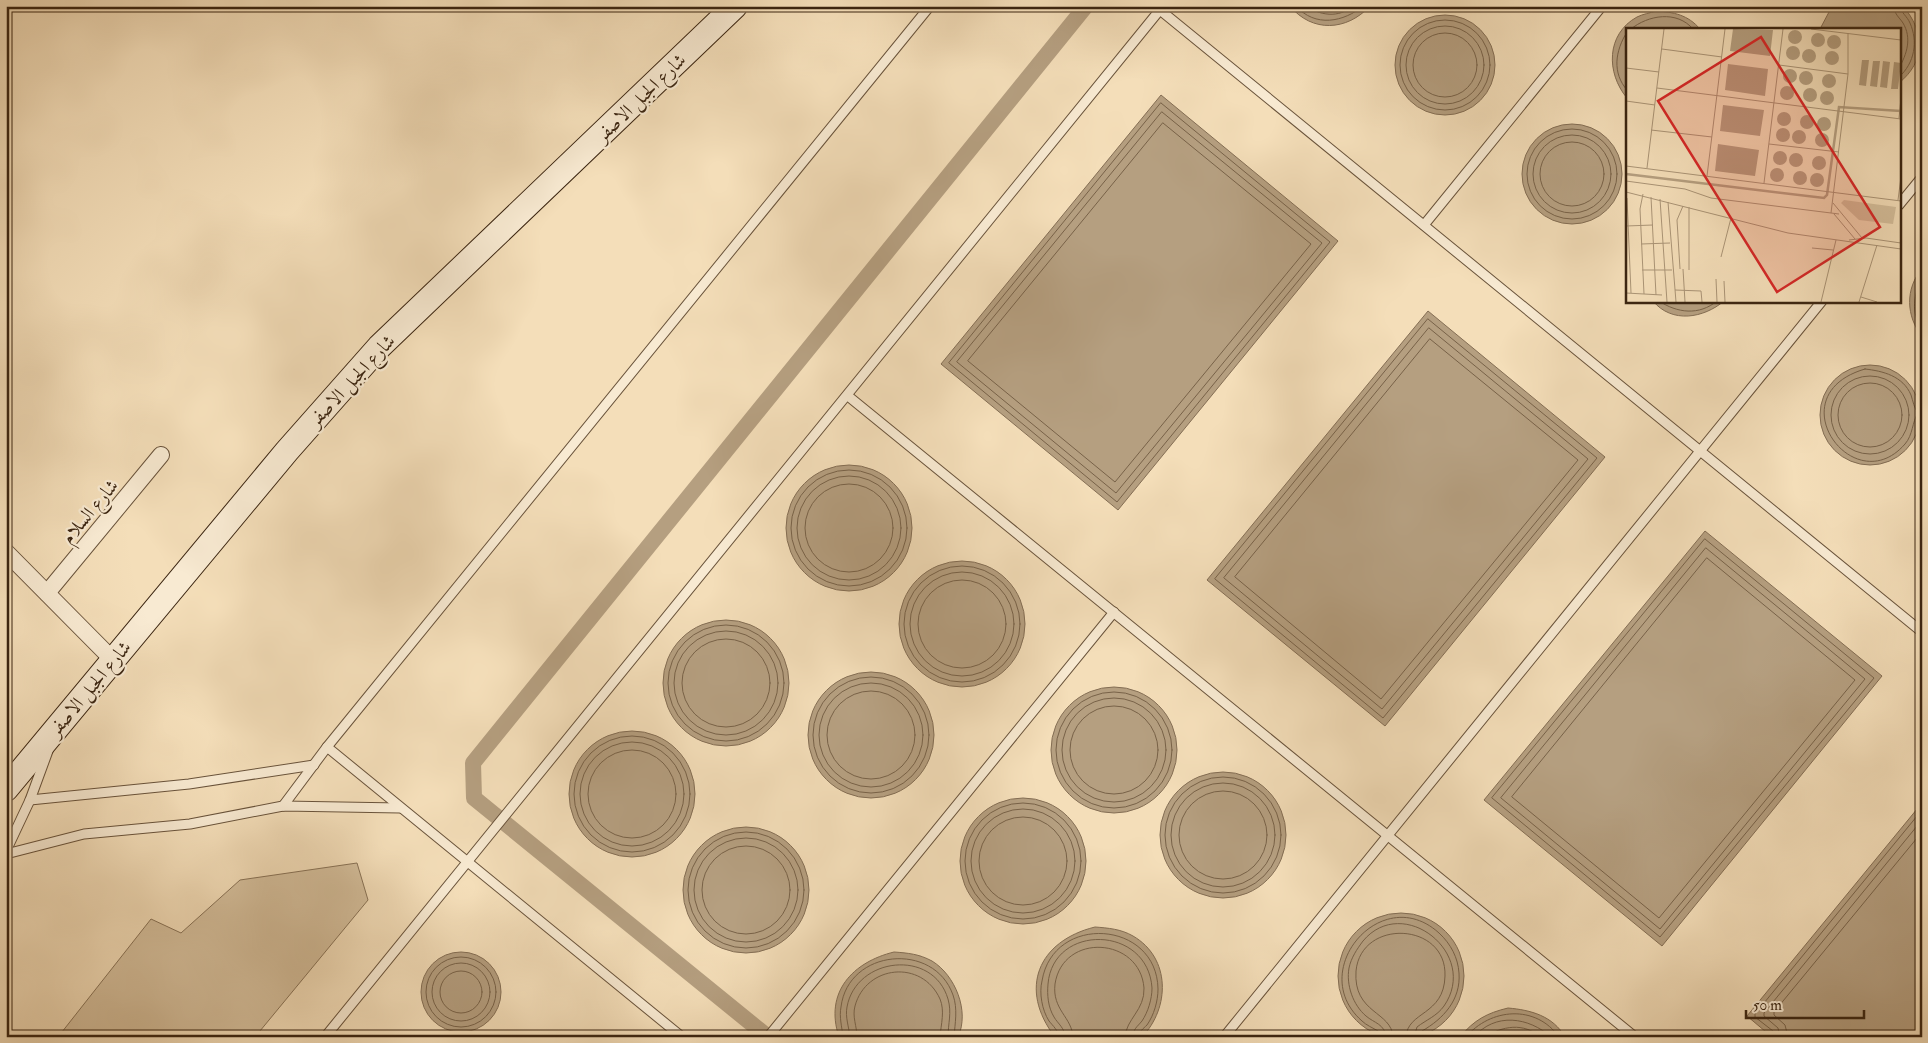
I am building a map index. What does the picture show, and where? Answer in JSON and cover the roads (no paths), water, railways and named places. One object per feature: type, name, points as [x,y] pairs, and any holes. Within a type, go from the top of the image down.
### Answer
[{"type":"street","name":"شارع الجبل الاصفر","points":[[6,790],[287,451],[379,347],[735,6]]},
{"type":"street","name":"شارع السلام","points":[[47,593],[161,455]]},
{"type":"street","points":[[6,552],[113,660]]},
{"type":"lane","points":[[283,806],[327,747],[930,6]]},
{"type":"lane","points":[[1424,225],[1602,6]]},
{"type":"lane","points":[[325,1037],[1162,8],[1922,632]]},
{"type":"lane","points":[[1900,204],[1922,178]]},
{"type":"lane","points":[[1224,1037],[1821,302]]},
{"type":"lane","points":[[848,396],[1635,1037]]},
{"type":"lane","points":[[768,1037],[1114,612]]},
{"type":"lane","points":[[6,853],[30,800],[55,729]]},
{"type":"lane","points":[[327,747],[682,1037]]},
{"type":"lane","points":[[30,800],[189,784],[314,765]]},
{"type":"lane","points":[[6,853],[84,834],[190,824],[283,806],[400,808]]},
{"type":"water","points":[[1290,6],[1370,6],[1351,20],[1330,26],[1309,21]]},
{"type":"water","points":[[1836,6],[1903,6],[1919,36],[1918,56],[1908,74],[1900,82],[1900,28],[1821,28],[1829,12]]},
{"type":"water","points":[[1656,11],[1669,12],[1686,17],[1699,28],[1626,28],[1626,97],[1615,77],[1612,54],[1619,33],[1627,24],[1644,14]]},
{"type":"water","points":[[1445,15],[1464,18],[1481,29],[1492,46],[1495,65],[1492,84],[1481,101],[1464,112],[1445,115],[1426,112],[1409,101],[1398,84],[1395,65],[1398,46],[1409,29],[1426,18]]},
{"type":"water","points":[[1161,95],[1338,241],[1118,510],[941,364]]},
{"type":"water","points":[[1572,124],[1591,127],[1608,138],[1619,155],[1622,174],[1619,193],[1608,210],[1591,221],[1572,224],[1553,221],[1536,210],[1525,193],[1522,174],[1525,155],[1536,138],[1553,127]]},
{"type":"water","points":[[1922,269],[1922,336],[1910,311],[1910,294],[1916,277]]},
{"type":"water","points":[[1654,302],[1723,302],[1698,315],[1688,316],[1679,316],[1661,308]]},
{"type":"water","points":[[1428,311],[1605,457],[1385,726],[1207,580]]},
{"type":"water","points":[[1870,365],[1889,368],[1906,379],[1917,396],[1920,415],[1917,434],[1906,451],[1889,462],[1870,465],[1851,462],[1834,451],[1823,434],[1820,415],[1823,396],[1834,379],[1851,368]]},
{"type":"water","points":[[849,465],[873,470],[884,475],[894,483],[902,493],[907,504],[912,528],[907,552],[902,563],[894,573],[884,581],[873,586],[849,591],[825,586],[814,581],[804,573],[796,563],[791,552],[786,528],[791,504],[796,493],[804,483],[814,475],[825,470]]},
{"type":"water","points":[[1705,531],[1882,676],[1662,946],[1484,800]]},
{"type":"water","points":[[962,561],[986,566],[997,571],[1007,579],[1015,589],[1020,600],[1025,624],[1020,648],[1015,659],[1007,669],[997,677],[986,682],[962,687],[938,682],[927,677],[917,669],[909,659],[904,648],[899,624],[904,600],[909,589],[917,579],[927,571],[938,566]]},
{"type":"water","points":[[726,620],[750,625],[761,630],[771,638],[779,648],[784,659],[789,683],[784,707],[779,718],[771,728],[761,736],[750,741],[726,746],[702,741],[691,736],[681,728],[673,718],[668,707],[663,683],[668,659],[673,648],[681,638],[691,630],[702,625]]},
{"type":"water","points":[[871,672],[895,677],[906,682],[916,690],[924,700],[929,711],[934,735],[929,759],[924,770],[916,780],[906,788],[895,793],[871,798],[847,793],[836,788],[826,780],[818,770],[813,759],[808,735],[813,711],[818,700],[826,690],[836,682],[847,677]]},
{"type":"water","points":[[1114,687],[1138,692],[1149,697],[1159,705],[1167,715],[1172,726],[1177,750],[1172,774],[1167,785],[1159,795],[1149,803],[1138,808],[1114,813],[1090,808],[1079,803],[1069,795],[1061,785],[1056,774],[1051,750],[1056,726],[1061,715],[1069,705],[1079,697],[1090,692]]},
{"type":"water","points":[[632,731],[656,736],[667,741],[677,749],[685,759],[690,770],[695,794],[690,818],[685,829],[677,839],[667,847],[656,852],[632,857],[608,852],[597,847],[587,839],[579,829],[574,818],[569,794],[574,770],[579,759],[587,749],[597,741],[608,736]]},
{"type":"water","points":[[1223,772],[1247,777],[1258,782],[1268,790],[1276,800],[1281,811],[1286,835],[1281,859],[1276,870],[1268,880],[1258,888],[1247,893],[1223,898],[1199,893],[1188,888],[1178,880],[1170,870],[1165,859],[1160,835],[1165,811],[1170,800],[1178,790],[1188,782],[1199,777]]},
{"type":"water","points":[[1023,798],[1047,803],[1058,808],[1068,816],[1076,826],[1081,837],[1086,861],[1081,885],[1076,896],[1068,906],[1058,914],[1047,919],[1023,924],[999,919],[988,914],[978,906],[970,896],[965,885],[960,861],[965,837],[970,826],[978,816],[988,808],[999,803]]},
{"type":"water","points":[[1922,803],[1922,1037],[1772,1037],[1747,1016]]},
{"type":"water","points":[[746,827],[770,832],[781,837],[791,845],[799,855],[804,866],[809,890],[804,914],[799,925],[791,935],[781,943],[770,948],[746,953],[722,948],[711,943],[701,935],[693,925],[688,914],[683,890],[688,866],[693,855],[701,845],[711,837],[722,832]]},
{"type":"water","points":[[1401,913],[1425,918],[1446,931],[1459,952],[1464,976],[1459,1000],[1446,1021],[1425,1034],[1401,1039],[1377,1034],[1356,1021],[1343,1000],[1338,976],[1343,952],[1356,931],[1377,918]]},
{"type":"water","points":[[1095,927],[1119,930],[1133,936],[1145,945],[1154,957],[1160,970],[1162,984],[1158,1012],[1142,1037],[1055,1037],[1044,1019],[1038,1002],[1036,985],[1040,969],[1048,955],[1060,943],[1075,934]]},
{"type":"water","points":[[461,952],[476,955],[489,964],[498,977],[501,992],[498,1007],[489,1020],[476,1029],[461,1032],[446,1029],[433,1020],[424,1007],[421,992],[424,977],[433,964],[446,955]]},
{"type":"water","points":[[894,952],[913,954],[932,961],[947,975],[958,994],[961,1005],[961,1027],[958,1037],[839,1037],[835,1021],[836,1006],[839,993],[846,981],[866,963]]},
{"type":"water","points":[[1508,1008],[1525,1010],[1541,1015],[1554,1024],[1565,1037],[1460,1037],[1481,1018]]},
{"type":"waterway","points":[[768,1037],[474,798],[473,763],[1086,6]]}]
